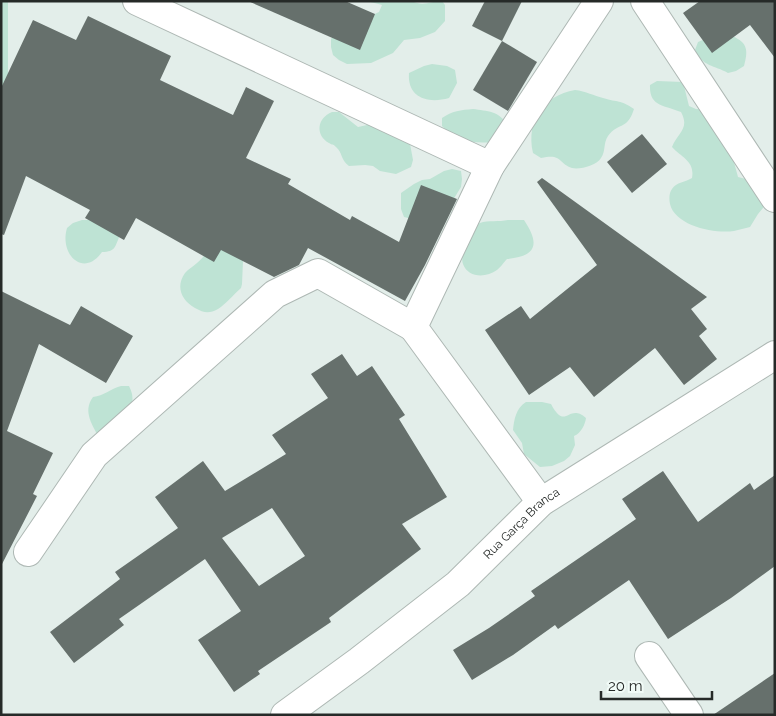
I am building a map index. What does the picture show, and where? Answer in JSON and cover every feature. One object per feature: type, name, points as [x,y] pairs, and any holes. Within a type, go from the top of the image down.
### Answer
[{"type":"street","points":[[137,1],[490,166]]},
{"type":"street","points":[[413,327],[490,166],[599,1]]},
{"type":"street","points":[[645,1],[775,198]]},
{"type":"street","points":[[28,552],[94,455],[275,294],[318,273],[413,327],[541,502]]},
{"type":"street","name":"Rua Garça Branca","points":[[285,715],[359,661],[458,584],[541,502],[775,355]]},
{"type":"street","points":[[648,656],[689,715]]},
{"type":"green space","points":[[1,1],[8,1],[8,172],[1,211]]},
{"type":"green space","points":[[367,1],[412,1],[423,4],[442,1],[445,5],[445,21],[435,32],[420,38],[404,40],[393,53],[371,63],[347,64],[333,55],[331,39],[336,32],[379,12],[382,5]]},
{"type":"green space","points":[[729,35],[743,43],[746,55],[744,66],[728,73],[705,63],[695,50],[698,42],[712,36]]},
{"type":"green space","points":[[432,64],[447,66],[455,70],[457,83],[449,98],[441,100],[427,99],[420,97],[411,88],[409,73]]},
{"type":"green space","points":[[657,81],[683,82],[689,106],[696,109],[710,110],[732,155],[738,177],[746,179],[768,202],[750,227],[726,232],[707,230],[687,223],[673,212],[670,204],[671,191],[676,185],[692,178],[692,168],[687,160],[672,147],[684,127],[681,112],[659,104],[652,98],[650,85]]},
{"type":"green space","points":[[575,90],[622,102],[634,109],[628,121],[608,136],[603,155],[599,161],[579,168],[572,168],[553,157],[541,158],[533,153],[531,141],[532,130],[539,111],[554,98]]},
{"type":"green space","points":[[473,109],[497,114],[504,120],[507,125],[493,142],[465,140],[453,135],[442,126],[442,118],[449,114]]},
{"type":"green space","points":[[332,112],[339,112],[358,127],[381,122],[408,133],[413,160],[411,167],[396,174],[380,171],[373,166],[349,166],[338,149],[321,136],[321,122],[323,118]]},
{"type":"green space","points":[[452,169],[461,171],[462,179],[461,187],[453,200],[412,219],[404,217],[401,209],[401,193],[422,180],[430,179]]},
{"type":"green space","points":[[90,220],[120,235],[113,250],[102,252],[95,260],[88,263],[81,263],[75,260],[70,254],[65,238],[67,228],[73,223]]},
{"type":"green space","points":[[524,220],[534,242],[530,252],[507,259],[493,273],[478,275],[465,269],[462,260],[463,255],[467,242],[477,225],[483,222]]},
{"type":"green space","points":[[218,245],[243,261],[242,284],[241,288],[221,307],[212,312],[204,312],[190,305],[183,298],[180,288],[182,278],[186,272]]},
{"type":"green space","points":[[121,386],[129,386],[132,395],[130,410],[120,423],[100,440],[92,424],[88,408],[93,397]]},
{"type":"green space","points":[[526,402],[551,404],[560,416],[564,417],[575,413],[586,418],[579,433],[574,436],[575,445],[570,456],[564,461],[552,466],[540,467],[524,454],[522,443],[513,430],[518,411]]},
{"type":"building","points":[[248,1],[345,1],[375,14],[360,50]]},
{"type":"building","points":[[485,1],[522,1],[502,41],[472,26]]},
{"type":"building","points":[[700,1],[775,1],[775,58],[750,25],[712,53],[683,13]]},
{"type":"building","points":[[88,16],[171,56],[160,80],[233,115],[246,87],[274,101],[246,158],[291,179],[288,184],[350,220],[352,216],[399,242],[421,185],[457,199],[405,301],[308,248],[299,265],[274,277],[221,250],[214,262],[136,218],[124,240],[85,218],[90,210],[26,176],[4,235],[1,234],[1,88],[33,20],[76,40]]},
{"type":"building","points":[[502,41],[537,62],[508,111],[473,90]]},
{"type":"building","points":[[642,134],[667,164],[632,193],[607,162]]},
{"type":"building","points":[[542,178],[707,297],[691,309],[707,329],[699,336],[717,359],[684,385],[655,348],[594,397],[570,367],[529,395],[485,330],[521,306],[530,319],[597,265],[537,182]]},
{"type":"building","points":[[1,291],[70,325],[81,306],[133,336],[106,383],[39,344],[7,431],[53,453],[33,494],[37,496],[1,566]]},
{"type":"building","points":[[342,354],[357,376],[372,366],[405,415],[399,419],[447,497],[402,524],[421,549],[329,618],[331,622],[258,671],[260,674],[234,692],[198,640],[241,611],[205,559],[119,619],[124,625],[74,663],[50,632],[120,579],[115,572],[178,528],[155,497],[203,461],[225,491],[286,454],[272,435],[328,398],[311,374]],"holes":[[[272,508],[305,556],[259,586],[222,538]]]},
{"type":"building","points":[[663,471],[698,522],[750,483],[754,490],[775,475],[775,566],[731,598],[668,639],[629,580],[558,629],[555,625],[513,655],[472,680],[453,650],[535,596],[531,591],[636,519],[622,499]]},
{"type":"building","points":[[775,673],[775,715],[713,715]]}]
